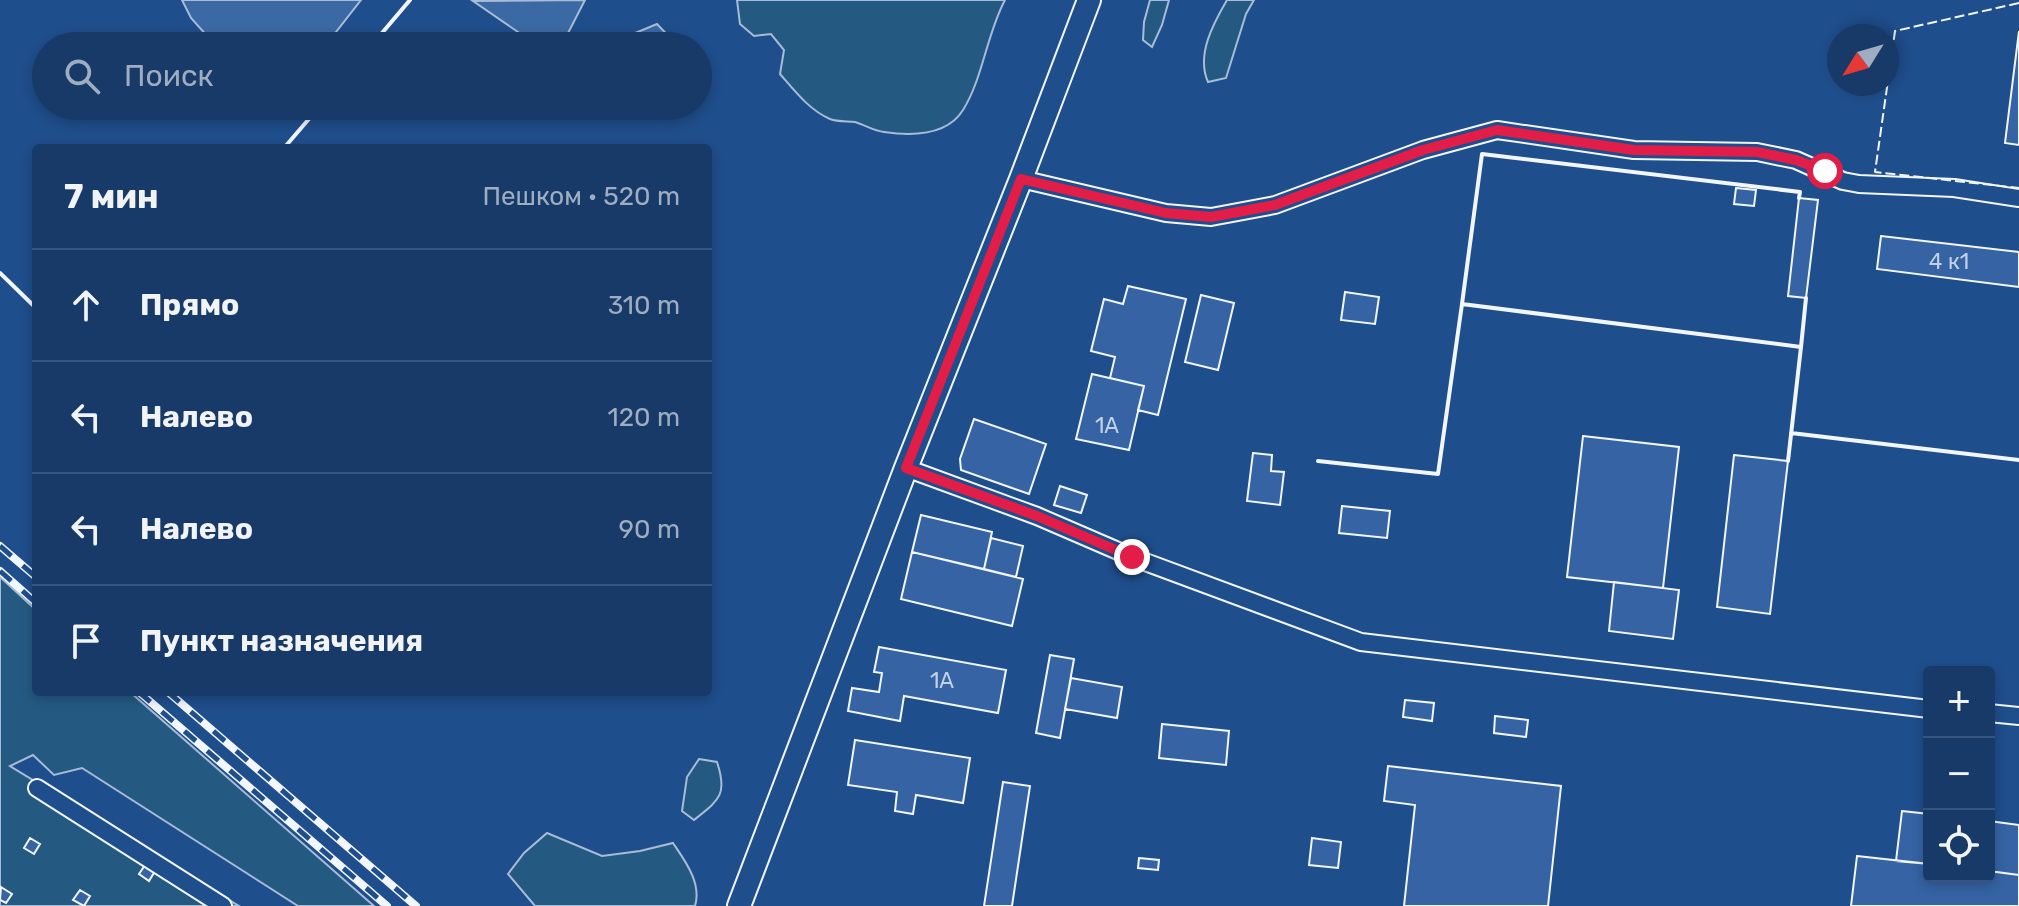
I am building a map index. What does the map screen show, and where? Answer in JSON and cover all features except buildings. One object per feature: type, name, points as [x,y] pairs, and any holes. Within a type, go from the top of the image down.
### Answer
[{"type":"street","points":[[739,906],[1089,0]]},
{"type":"street","points":[[1021,179],[1166,213],[1211,217],[1275,205],[1423,150],[1497,130],[1634,150],[1757,152],[1796,160],[1843,181],[1859,184],[1954,188],[2019,198]]},
{"type":"street","points":[[906,468],[1037,516],[1132,557],[1361,642],[1923,708]]},
{"type":"street","points":[[1995,714],[2019,716]]},
{"type":"street","points":[[37,788],[223,906]]},
{"type":"shaded area","points":[[182,0],[361,0],[336,32],[204,32],[191,18]]},
{"type":"shaded area","points":[[585,0],[569,32],[518,32],[473,1]]},
{"type":"shaded area","points":[[737,0],[1005,0],[963,110],[948,125],[928,132],[906,134],[833,120],[815,110],[780,74],[784,50],[771,34],[754,36],[740,24]]},
{"type":"shaded area","points":[[1150,0],[1169,0],[1152,47],[1143,40]]},
{"type":"shaded area","points":[[1227,0],[1254,0],[1246,14],[1226,78],[1208,82],[1205,51]]},
{"type":"shaded area","points":[[657,24],[665,32],[638,32]]},
{"type":"shaded area","points":[[0,577],[32,606],[32,696],[135,696],[374,906],[298,906],[82,768],[54,775],[33,755],[10,766],[239,906],[0,906]]},
{"type":"shaded area","points":[[699,759],[717,762],[722,782],[715,802],[694,820],[682,811],[687,777]]},
{"type":"shaded area","points":[[547,833],[602,856],[673,843],[694,881],[695,906],[535,906],[508,874],[524,853]]},
{"type":"railway","points":[[0,546],[32,574]]},
{"type":"railway","points":[[0,571],[32,599]]},
{"type":"railway","points":[[144,696],[387,906]]},
{"type":"railway","points":[[173,696],[416,906]]},
{"type":"fence","points":[[2019,3],[1895,31],[1875,172],[2019,188]]},
{"type":"wall","points":[[383,32],[410,0]]},
{"type":"wall","points":[[287,144],[308,120]]},
{"type":"wall","points":[[1799,198],[1800,192],[1482,154],[1462,304],[1801,347],[1806,298]]},
{"type":"wall","points":[[0,273],[32,304]]},
{"type":"wall","points":[[1318,461],[1438,474],[1462,304]]},
{"type":"wall","points":[[1788,461],[1801,347]]},
{"type":"wall","points":[[1791,433],[2019,460]]},
{"type":"route","points":[[1132,557],[1037,516],[906,468],[1021,179],[1166,213],[1211,217],[1275,205],[1423,150],[1497,130],[1634,150],[1757,152],[1796,160],[1825,171]]}]
